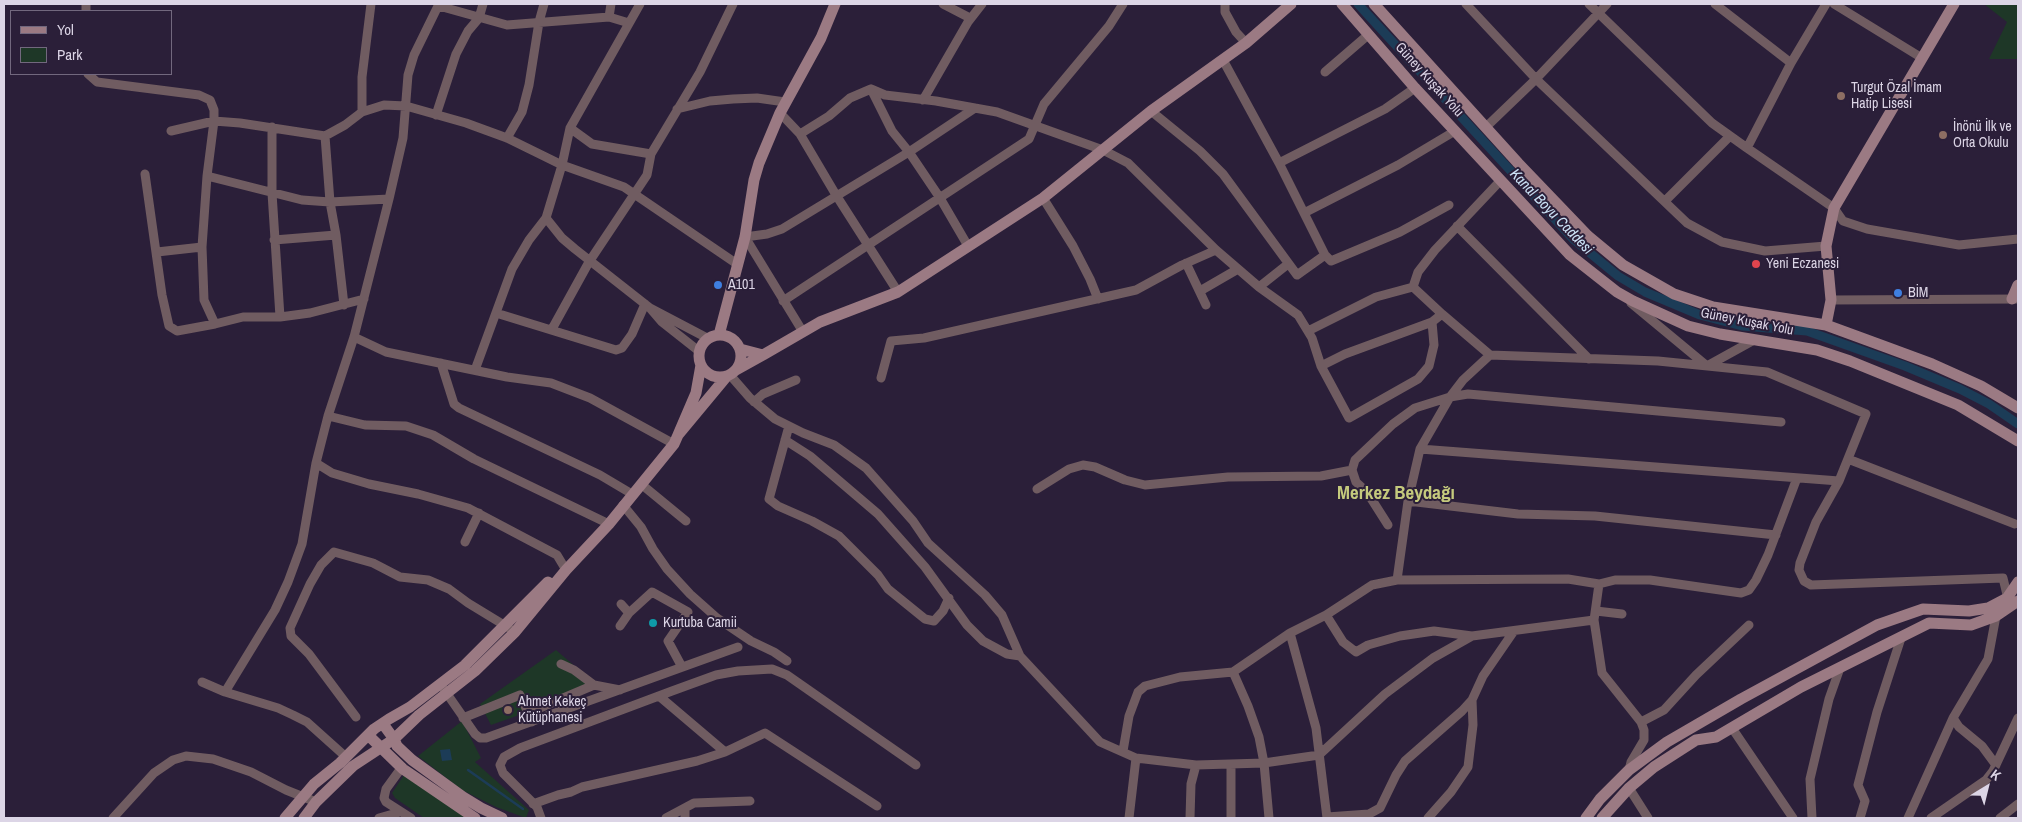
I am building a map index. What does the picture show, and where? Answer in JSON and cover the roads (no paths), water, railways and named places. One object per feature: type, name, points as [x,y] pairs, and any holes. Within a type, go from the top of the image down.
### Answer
[{"type":"main road","points":[[676,440],[696,393],[702,345],[714,337],[738,264],[745,237],[754,180],[767,143],[783,108],[821,38],[835,4]]},
{"type":"main road","points":[[701,365],[710,375],[716,377],[731,374],[820,322],[898,292],[1043,198],[1151,111],[1246,43],[1292,4]]},
{"type":"main road","name":"Güney Kuşak Yolu","points":[[1342,4],[1415,88],[1570,255],[1617,292],[1688,326],[1720,334],[1817,350],[1850,361],[1958,405],[2018,441]]},
{"type":"main road","name":"Güney Kuşak Yolu","points":[[1374,4],[1588,236],[1623,265],[1674,294],[1713,307],[1826,325],[1932,364],[1981,386],[2018,408]]},
{"type":"main road","points":[[1826,325],[1831,300],[1826,246],[1834,208],[1954,4]]},
{"type":"main road","points":[[2015,299],[2018,285]]},
{"type":"main road","points":[[304,818],[316,802],[353,766],[394,739],[419,715],[475,671],[516,632],[566,570],[609,524],[742,358],[738,344],[732,339],[714,337]]},
{"type":"main road","points":[[740,350],[763,355]]},
{"type":"main road","points":[[285,818],[314,784],[346,757],[368,735],[410,707],[465,665],[548,582],[566,570]]},
{"type":"main road","points":[[1604,817],[1629,788],[1674,753],[1696,740],[1716,737],[1801,687],[1929,623],[1971,625],[1996,616],[2015,602],[2018,582]]},
{"type":"main road","points":[[1586,818],[1600,799],[1629,770],[1680,734],[1877,626],[1923,609],[1969,612],[2015,602]]},
{"type":"main road","points":[[383,724],[397,746],[426,770],[481,808],[502,818]]},
{"type":"main road","points":[[368,735],[402,767],[475,818]]},
{"type":"street","points":[[362,112],[362,77],[371,4]]},
{"type":"street","points":[[436,115],[456,54],[468,31],[479,18],[483,4]]},
{"type":"street","points":[[507,138],[522,112],[529,86],[539,22],[544,4]]},
{"type":"street","points":[[608,17],[611,4]]},
{"type":"street","points":[[475,370],[512,269],[529,240],[546,218],[562,165],[570,128],[640,4]]},
{"type":"street","points":[[552,329],[589,262],[647,175],[650,154],[700,72],[733,4]]},
{"type":"street","points":[[943,4],[970,18]]},
{"type":"street","points":[[923,100],[970,18],[982,4]]},
{"type":"street","points":[[783,301],[1029,139],[1044,104],[1109,26],[1123,4]]},
{"type":"street","points":[[1225,4],[1225,12],[1236,32],[1246,43]]},
{"type":"street","points":[[1466,4],[1536,79],[1687,223],[1722,242],[1765,251],[1826,246]]},
{"type":"street","points":[[1589,4],[1712,123],[1834,208],[1843,221],[1867,229],[1959,245],[2018,239]]},
{"type":"street","points":[[1486,127],[1536,79],[1607,4]]},
{"type":"street","points":[[1715,4],[1791,63]]},
{"type":"street","points":[[1747,148],[1791,63],[1826,4]]},
{"type":"street","points":[[1834,4],[1922,58]]},
{"type":"street","points":[[225,692],[275,610],[302,544],[316,463],[328,416],[354,337],[403,138],[408,75],[414,55],[439,5],[507,25],[608,17],[629,23]]},
{"type":"street","points":[[1325,72],[1368,35]]},
{"type":"street","points":[[1223,60],[1279,163],[1325,255],[1331,261],[1400,232],[1449,205]]},
{"type":"street","points":[[89,75],[97,82],[199,95],[210,100],[214,110],[214,121],[207,176],[202,247],[204,300],[215,324]]},
{"type":"street","points":[[1279,163],[1385,109],[1415,88]]},
{"type":"street","points":[[800,134],[829,116],[850,98],[871,89],[885,94],[975,108],[1036,125],[1103,150],[1128,163],[1216,250],[1259,287],[1298,315],[1308,330],[1322,366],[1349,418],[1418,379],[1430,366],[1434,346],[1432,322]]},
{"type":"street","points":[[871,89],[892,131],[940,198],[968,246]]},
{"type":"street","points":[[677,109],[710,101],[757,98],[783,108],[898,292]]},
{"type":"street","points":[[171,131],[214,121],[272,127],[325,136],[345,125],[362,112],[384,105],[406,106],[466,123],[507,138],[562,165],[624,187],[738,264]]},
{"type":"street","points":[[803,332],[745,237],[767,234],[782,229],[908,152],[975,108]]},
{"type":"street","points":[[1151,111],[1200,151],[1223,174],[1297,275],[1325,255]]},
{"type":"street","points":[[272,127],[272,193],[280,317]]},
{"type":"street","points":[[570,128],[592,144],[650,154]]},
{"type":"street","points":[[1304,213],[1398,165],[1455,131]]},
{"type":"street","points":[[325,136],[330,202],[336,235],[344,305]]},
{"type":"street","points":[[1665,201],[1730,136]]},
{"type":"street","points":[[144,174],[162,295],[171,329],[177,331],[244,317],[280,317],[310,313],[364,299]]},
{"type":"street","points":[[207,176],[302,200],[330,202],[388,199]]},
{"type":"street","points":[[1413,287],[1418,272],[1435,250],[1501,180]]},
{"type":"street","points":[[1043,198],[1073,246],[1098,299]]},
{"type":"street","points":[[546,218],[562,238],[589,262],[648,306],[714,337]]},
{"type":"street","points":[[1457,226],[1589,359]]},
{"type":"street","points":[[274,240],[336,235]]},
{"type":"street","points":[[157,252],[202,247]]},
{"type":"street","points":[[881,378],[891,342],[924,338],[1136,290],[1186,263],[1216,250]]},
{"type":"street","points":[[1186,263],[1206,305]]},
{"type":"street","points":[[1259,287],[1288,264]]},
{"type":"street","points":[[1200,291],[1238,269]]},
{"type":"street","points":[[1413,287],[1490,355],[1658,362],[1767,372],[1866,414],[1839,480],[1816,522],[1800,563],[1798,570],[1804,581],[1811,584],[2003,578],[2015,602]]},
{"type":"street","points":[[1308,330],[1376,297],[1413,287]]},
{"type":"street","points":[[1617,292],[1707,366]]},
{"type":"street","points":[[1831,300],[2015,299]]},
{"type":"street","points":[[496,313],[616,350],[622,348],[648,306]]},
{"type":"street","points":[[648,306],[662,322],[700,352]]},
{"type":"street","points":[[1322,366],[1345,354],[1432,322],[1442,314]]},
{"type":"street","points":[[354,337],[386,352],[551,383],[590,398],[676,440]]},
{"type":"street","points":[[1707,366],[1754,340]]},
{"type":"street","points":[[1397,580],[1408,502],[1420,450],[1450,397],[1463,380],[1490,355]]},
{"type":"street","points":[[441,363],[454,404],[458,408],[600,475],[632,494]]},
{"type":"street","points":[[731,374],[754,402],[775,420],[834,445],[866,468],[928,542],[985,595],[1002,615],[1020,656],[1100,742],[1136,758],[1196,765],[1231,765],[1319,756],[1385,694],[1432,658],[1472,636]]},
{"type":"street","points":[[754,402],[763,394],[796,380]]},
{"type":"street","points":[[1388,524],[1371,499],[1356,482],[1352,470],[1355,460],[1393,424],[1415,408],[1450,397],[1468,394],[1781,422]]},
{"type":"street","points":[[328,416],[365,425],[406,426],[433,435],[474,459],[609,524]]},
{"type":"street","points":[[789,426],[769,499],[778,506],[812,520],[839,536],[878,575],[888,589],[925,619],[934,621],[943,611],[949,598]]},
{"type":"street","points":[[785,440],[810,456],[878,514],[925,568],[949,598],[967,625],[983,641],[1007,654],[1020,656]]},
{"type":"street","points":[[1420,450],[1839,480]]},
{"type":"street","points":[[1848,459],[2015,524]]},
{"type":"street","points":[[316,463],[332,473],[369,484],[418,494],[468,508],[557,555],[566,570]]},
{"type":"street","points":[[1037,488],[1069,469],[1083,465],[1095,467],[1125,480],[1145,485],[1200,478],[1322,476],[1352,470]]},
{"type":"street","points":[[1123,751],[1129,716],[1138,692],[1145,686],[1180,677],[1233,672],[1290,633],[1326,615],[1372,585],[1397,580],[1568,579],[1599,584],[1615,580],[1650,580],[1741,593],[1749,590],[1756,580],[1776,535],[1798,478]]},
{"type":"street","points":[[641,484],[686,521]]},
{"type":"street","points":[[1408,502],[1518,514],[1596,516],[1776,535]]},
{"type":"street","points":[[624,505],[641,527],[667,569],[690,594],[717,618],[751,641],[774,652],[787,662]]},
{"type":"street","points":[[465,542],[479,513]]},
{"type":"street","points":[[356,717],[309,654],[291,636],[290,628],[310,584],[322,565],[334,552],[373,563],[400,577],[428,580],[449,588],[468,603],[516,632]]},
{"type":"street","points":[[1599,584],[1595,615],[1602,673],[1641,722],[1644,730],[1644,740],[1631,762],[1629,770]]},
{"type":"street","points":[[620,626],[629,613],[652,592],[688,612],[668,641],[682,667]]},
{"type":"street","points":[[680,607],[690,594]]},
{"type":"street","points":[[621,604],[629,613]]},
{"type":"street","points":[[1326,615],[1343,642],[1356,652],[1368,645],[1400,636],[1434,631],[1472,636],[1514,631],[1595,615],[1622,614]]},
{"type":"street","points":[[1908,818],[1954,718],[1988,659],[1996,616]]},
{"type":"street","points":[[1641,722],[1664,710],[1696,674],[1749,625]]},
{"type":"street","points":[[1290,633],[1316,728],[1327,817],[1369,814],[1380,808],[1396,774],[1405,761],[1472,700],[1483,676],[1514,631]]},
{"type":"street","points":[[1860,818],[1865,801],[1858,785],[1877,712],[1901,638]]},
{"type":"street","points":[[440,683],[476,736],[483,738],[738,647]]},
{"type":"street","points":[[561,664],[574,670],[594,685],[620,690]]},
{"type":"street","points":[[1812,818],[1810,779],[1829,699],[1840,668]]},
{"type":"street","points":[[541,818],[540,813],[533,804],[503,773],[500,765],[504,756],[520,748],[716,676],[761,670],[780,671],[916,765]]},
{"type":"street","points":[[1233,672],[1259,737],[1264,763],[1269,818]]},
{"type":"street","points":[[202,682],[225,692],[278,708],[307,722],[346,757]]},
{"type":"street","points":[[528,712],[594,685]]},
{"type":"street","points":[[463,718],[520,695],[532,722]]},
{"type":"street","points":[[659,696],[725,752]]},
{"type":"street","points":[[1428,818],[1451,792],[1468,767],[1473,725],[1472,700]]},
{"type":"street","points":[[1954,718],[1959,727],[1982,746],[1996,764]]},
{"type":"street","points":[[1931,818],[1986,780],[1996,764],[2018,718]]},
{"type":"street","points":[[1732,728],[1793,818]]},
{"type":"street","points":[[533,804],[582,787],[697,761],[725,752],[760,734],[768,734],[877,806]]},
{"type":"street","points":[[113,818],[154,773],[172,760],[186,756],[213,759],[251,772],[316,802]]},
{"type":"street","points":[[1129,818],[1136,758]]},
{"type":"street","points":[[1190,818],[1191,784],[1196,765]]},
{"type":"street","points":[[1231,765],[1231,818]]},
{"type":"street","points":[[402,767],[383,793],[386,802],[411,818]]},
{"type":"street","points":[[1629,788],[1648,818]]},
{"type":"street","points":[[1600,799],[1604,817]]},
{"type":"street","points":[[666,818],[694,803],[750,801]]},
{"type":"street","points":[[2000,818],[2018,804]]},
{"type":"street","points":[[684,818],[685,808]]},
{"type":"street","points":[[378,818],[400,812]]},
{"type":"water","points":[[450,749],[452,760],[442,761],[440,750]]},
{"type":"waterway","name":"Kanal Boyu Caddesi","points":[[1358,4],[1573,239],[1618,276],[1645,292],[1700,315],[1742,326],[1807,331],[1905,366],[1960,389],[1989,404],[2018,424]]},
{"type":"waterway","points":[[468,770],[523,809]]},
{"type":"place","name":"Turgut Özal İmam Hatip Lisesi","points":[[1841,96]]},
{"type":"place","name":"İnönü İlk ve Orta Okulu","points":[[1943,135]]},
{"type":"place","name":"Yeni Eczanesi","points":[[1756,264]]},
{"type":"place","name":"A101","points":[[718,285]]},
{"type":"place","name":"BİM","points":[[1898,293]]},
{"type":"place","name":"Kurtuba Camii","points":[[653,623]]},
{"type":"place","name":"Ahmet Kekeç Kütüphanesi","points":[[508,710]]},
{"type":"district","name":"Merkez Beydağı","points":[[1396,494]]}]
